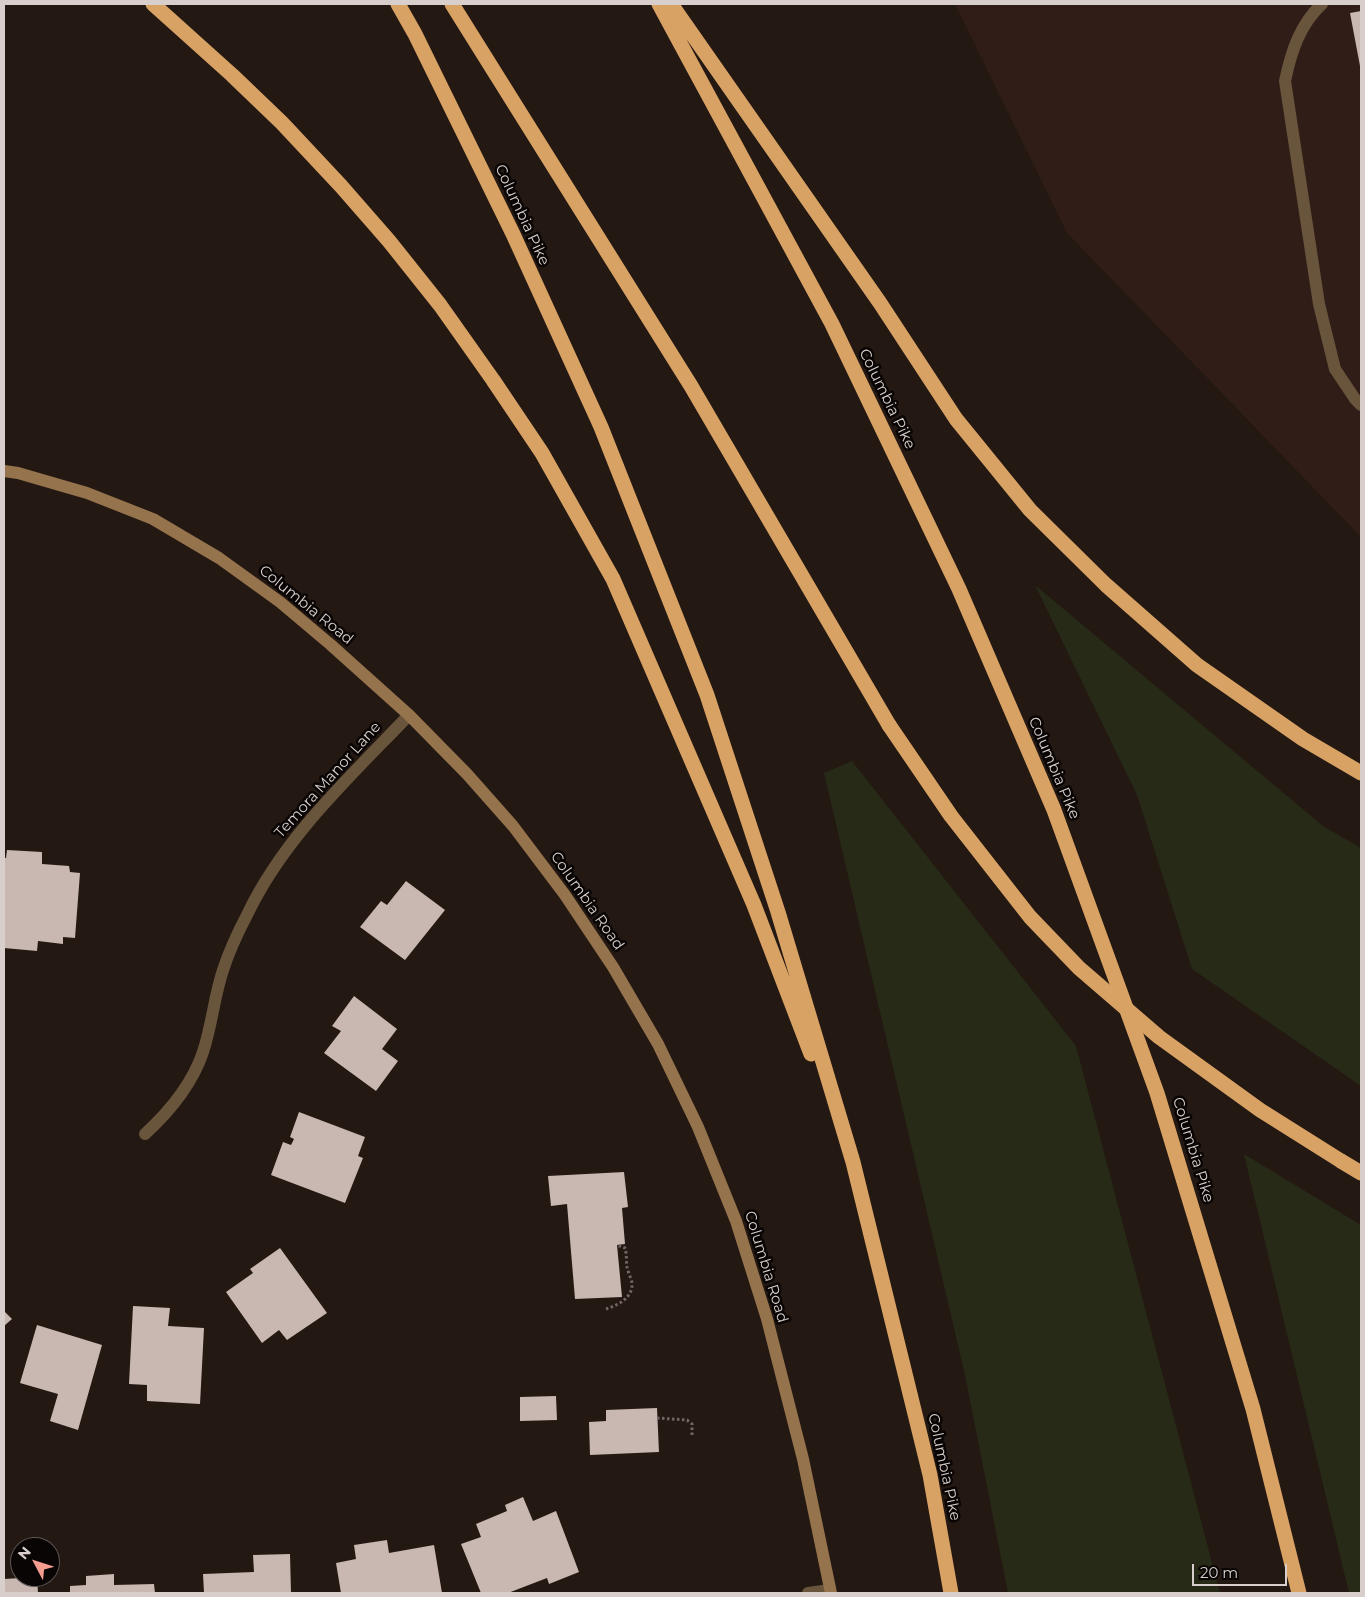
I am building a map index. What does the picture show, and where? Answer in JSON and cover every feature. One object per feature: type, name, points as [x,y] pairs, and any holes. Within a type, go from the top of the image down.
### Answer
[{"type":"highway","points":[[153,4],[257,99],[296,137],[341,186],[440,305],[542,454],[612,580],[670,710],[754,905],[853,1162]]},
{"type":"highway","name":"Columbia Pike","points":[[398,4],[415,34],[513,234],[601,427],[703,686],[778,912],[853,1162],[930,1475],[951,1593]]},
{"type":"highway","points":[[452,4],[692,386],[889,725],[963,832],[1030,917],[1079,968],[1159,1037],[1260,1110],[1361,1173]]},
{"type":"highway","name":"Columbia Pike","points":[[659,4],[832,324],[959,590],[1054,810],[1157,1093],[1253,1409],[1299,1593]]},
{"type":"highway","points":[[671,4],[880,303],[956,419],[1030,510],[1106,585],[1197,665],[1303,739],[1361,773]]},
{"type":"street","points":[[1322,4],[1306,22],[1290,55],[1285,81],[1319,304],[1334,369],[1361,405]]},
{"type":"street","name":"Columbia Road","points":[[4,471],[18,473],[86,493],[153,519],[219,558],[280,602],[317,632],[409,715],[473,780],[513,826],[566,895],[613,967],[658,1044],[698,1128],[739,1230],[767,1319],[803,1459],[831,1591]]},
{"type":"street","name":"Temora Manor Lane","points":[[145,1134],[169,1111],[191,1077],[203,1052],[223,970],[247,914],[278,859],[317,811],[409,715]]},
{"type":"street","points":[[808,1593],[831,1591]]},
{"type":"path","points":[[606,1310],[625,1300],[631,1291],[632,1283],[626,1250],[616,1245]]},
{"type":"path","points":[[657,1418],[687,1420],[692,1424],[692,1436]]},
{"type":"shaded area","points":[[955,4],[1361,4],[1361,537],[1067,233]]},
{"type":"green space","points":[[1035,585],[1323,826],[1361,848],[1361,1086],[1192,969],[1137,795]]},
{"type":"green space","points":[[852,761],[1076,1046],[1220,1593],[1008,1593],[965,1375],[824,773]]},
{"type":"green space","points":[[1244,1154],[1361,1225],[1361,1593],[1349,1593]]},
{"type":"building","points":[[1361,11],[1361,66],[1360,66],[1350,13]]},
{"type":"building","points":[[7,850],[42,852],[42,864],[69,866],[70,872],[80,873],[75,938],[63,937],[63,944],[38,941],[37,951],[4,948],[4,858],[6,858]]},
{"type":"building","points":[[406,881],[445,910],[405,960],[360,927],[381,901],[387,905]]},
{"type":"building","points":[[354,996],[397,1029],[382,1049],[398,1061],[376,1091],[324,1053],[341,1031],[332,1026]]},
{"type":"building","points":[[299,1112],[365,1137],[358,1156],[363,1158],[345,1203],[271,1175],[283,1142],[291,1145],[294,1139],[290,1137]]},
{"type":"building","points":[[624,1172],[628,1207],[622,1208],[625,1244],[617,1245],[622,1297],[575,1299],[567,1204],[551,1206],[548,1176]]},
{"type":"building","points":[[280,1248],[327,1313],[287,1340],[279,1330],[262,1343],[226,1292],[253,1273],[250,1269]]},
{"type":"building","points":[[133,1306],[170,1308],[168,1326],[204,1328],[200,1404],[147,1401],[147,1385],[129,1384]]},
{"type":"building","points":[[4,1311],[12,1319],[4,1326]]},
{"type":"building","points":[[37,1325],[102,1345],[78,1430],[50,1421],[58,1394],[20,1383]]},
{"type":"building","points":[[556,1396],[557,1420],[520,1421],[520,1397]]},
{"type":"building","points":[[657,1408],[659,1452],[590,1455],[589,1422],[606,1421],[606,1410]]},
{"type":"building","points":[[523,1497],[533,1521],[556,1511],[579,1572],[549,1584],[547,1578],[508,1593],[481,1593],[461,1544],[481,1537],[476,1524],[507,1511],[505,1505]]},
{"type":"building","points":[[387,1540],[389,1553],[434,1545],[442,1593],[341,1593],[336,1563],[356,1559],[354,1545]]},
{"type":"building","points":[[290,1554],[291,1593],[204,1593],[203,1574],[254,1572],[253,1555]]},
{"type":"building","points":[[114,1574],[114,1585],[154,1584],[155,1593],[70,1593],[70,1586],[86,1585],[86,1576]]},
{"type":"building","points":[[4,1579],[10,1579],[10,1587],[38,1587],[38,1593],[4,1593]]}]
